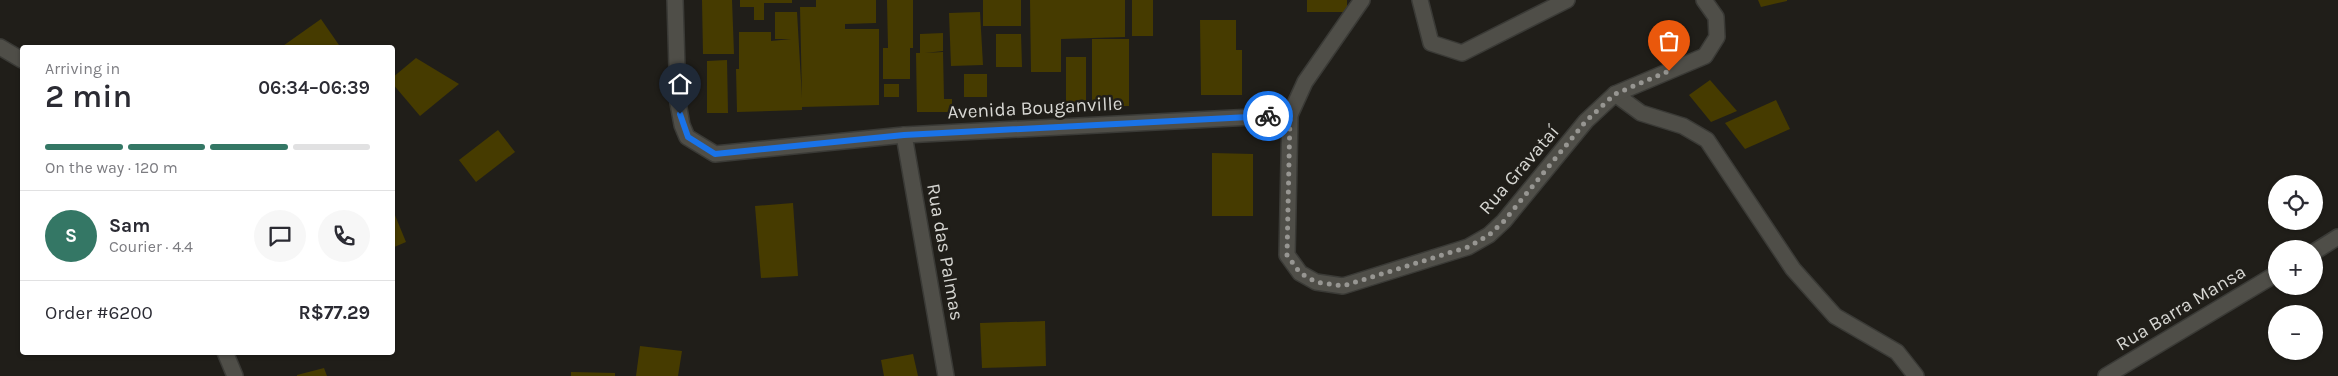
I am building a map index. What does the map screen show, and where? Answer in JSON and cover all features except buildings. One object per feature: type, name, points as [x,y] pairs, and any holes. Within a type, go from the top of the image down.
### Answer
[{"type":"street","name":"Avenida Bouganville","points":[[675,0],[678,103],[682,125],[688,137],[715,154],[904,135],[1290,115]]},
{"type":"street","points":[[1290,115],[1314,68],[1362,0]]},
{"type":"street","points":[[1420,0],[1431,43],[1462,53],[1567,0]]},
{"type":"street","name":"Rua Gravataí","points":[[1290,115],[1287,255],[1300,273],[1316,282],[1343,286],[1468,247],[1489,235],[1504,221],[1586,121],[1615,94],[1705,56],[1717,37],[1716,17],[1704,0]]},
{"type":"street","points":[[0,47],[20,59]]},
{"type":"street","points":[[1615,94],[1641,114],[1683,126],[1707,140],[1793,270],[1835,316],[1897,352],[1916,376]]},
{"type":"street","name":"Rua das Palmas","points":[[904,135],[946,376]]},
{"type":"street","points":[[2323,246],[2338,237]]},
{"type":"street","name":"Rua Barra Mansa","points":[[2106,376],[2268,279]]},
{"type":"street","points":[[226,355],[235,376]]},
{"type":"way so far","points":[[1268,116],[1290,115],[1287,255],[1300,273],[1316,282],[1343,286],[1468,247],[1489,235],[1504,221],[1586,121],[1615,94],[1669,71]]},
{"type":"route","points":[[680,114],[682,125],[688,137],[715,154],[904,135],[1268,116]]}]
